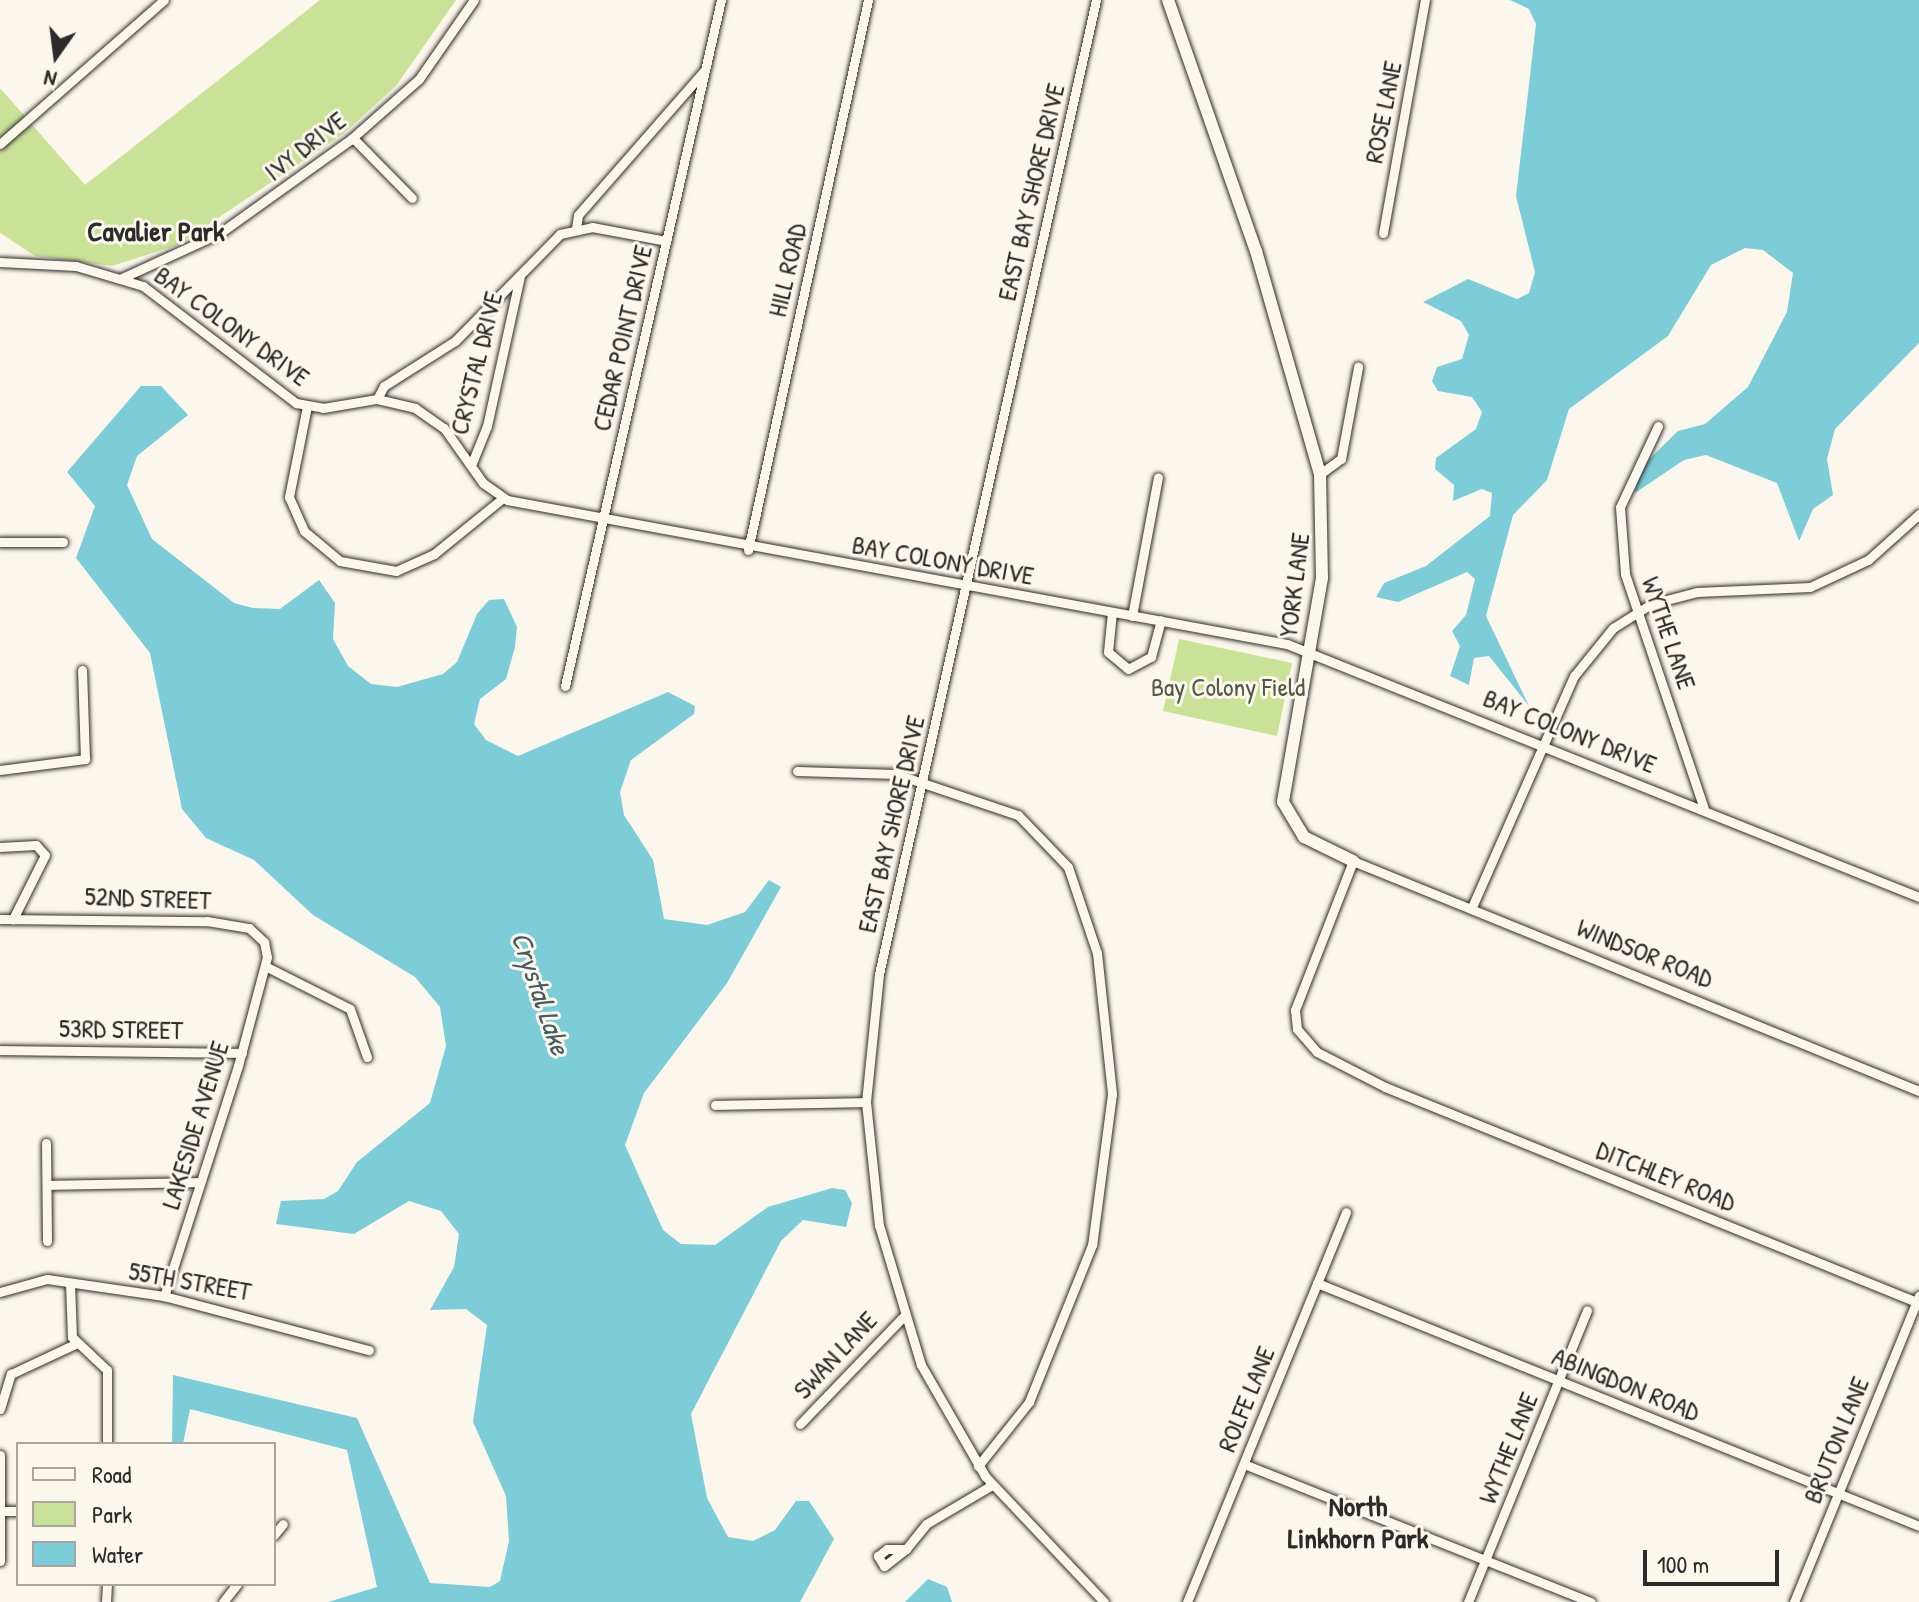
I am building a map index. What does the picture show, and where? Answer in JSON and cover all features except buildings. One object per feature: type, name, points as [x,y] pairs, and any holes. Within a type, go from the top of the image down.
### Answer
[{"type":"street","points":[[0,144],[164,0]]},
{"type":"street","name":"IVY DRIVE","points":[[122,278],[220,233],[353,138],[419,79],[474,0]]},
{"type":"street","name":"CEDAR POINT DRIVE","points":[[565,686],[721,0]]},
{"type":"street","name":"HILL ROAD","points":[[748,550],[868,0]]},
{"type":"street","name":"EAST BAY SHORE DRIVE","points":[[1096,0],[879,974],[866,1102],[879,1225],[903,1317],[934,1392],[992,1485],[1104,1602]]},
{"type":"street","name":"YORK LANE","points":[[1168,0],[1256,251],[1320,474],[1322,578],[1283,802],[1304,837],[1353,861]]},
{"type":"street","name":"ROSE LANE","points":[[1383,233],[1425,0]]},
{"type":"street","points":[[377,399],[384,386],[453,342],[521,273],[576,228],[593,196],[705,70]]},
{"type":"street","points":[[353,138],[412,198]]},
{"type":"street","points":[[576,228],[666,241]]},
{"type":"street","name":"BAY COLONY DRIVE","points":[[0,262],[76,266],[122,278],[160,295],[276,391],[307,406],[377,399],[431,418],[503,498],[748,550],[1161,620],[1309,650],[1919,897]]},
{"type":"street","name":"CRYSTAL DRIVE","points":[[472,463],[487,426],[521,273]]},
{"type":"street","points":[[1320,474],[1341,459],[1358,367]]},
{"type":"street","points":[[307,406],[289,497],[304,531],[340,561],[396,571],[434,554],[503,498]]},
{"type":"street","name":"WYTHE LANE","points":[[1658,426],[1620,507],[1634,613],[1704,809]]},
{"type":"street","points":[[1132,616],[1158,477]]},
{"type":"street","points":[[1472,907],[1583,661],[1634,613],[1697,592],[1810,587],[1868,560],[1919,514]]},
{"type":"street","points":[[0,542],[63,542]]},
{"type":"street","points":[[1112,612],[1108,652],[1128,669],[1151,657],[1161,620]]},
{"type":"street","points":[[0,770],[85,759],[82,670]]},
{"type":"street","points":[[797,771],[847,768],[923,782],[1001,806],[1060,855],[1097,953],[1111,1060],[1105,1174],[1083,1277],[1023,1413],[978,1466]]},
{"type":"street","points":[[0,847],[36,845],[45,855],[13,919]]},
{"type":"street","name":"WINDSOR ROAD","points":[[1353,861],[1919,1091]]},
{"type":"street","name":"DITCHLEY ROAD","points":[[1353,861],[1294,1019],[1317,1052],[1396,1091],[1918,1300]]},
{"type":"street","name":"52ND STREET","points":[[0,919],[228,923],[260,936],[265,966]]},
{"type":"street","points":[[265,966],[350,1009],[367,1057]]},
{"type":"street","name":"LAKESIDE AVENUE","points":[[164,1296],[242,1053],[265,966]]},
{"type":"street","name":"53RD STREET","points":[[0,1050],[242,1053]]},
{"type":"street","points":[[715,1105],[866,1102]]},
{"type":"street","points":[[46,1143],[47,1241]]},
{"type":"street","points":[[47,1185],[200,1182]]},
{"type":"street","name":"ROLFE LANE","points":[[1187,1602],[1346,1212]]},
{"type":"street","name":"55TH STREET","points":[[0,1292],[34,1279],[164,1296],[369,1350]]},
{"type":"street","points":[[70,1283],[75,1344],[107,1370],[107,1442]]},
{"type":"street","name":"ABINGDON ROAD","points":[[1317,1283],[1919,1526]]},
{"type":"street","name":"BRUTON LANE","points":[[1794,1602],[1918,1300]]},
{"type":"street","name":"WYTHE LANE","points":[[1468,1602],[1587,1310]]},
{"type":"street","name":"SWAN LANE","points":[[800,1424],[903,1317]]},
{"type":"street","points":[[0,1409],[11,1374],[75,1344]]},
{"type":"street","points":[[0,1455],[0,1561]]},
{"type":"street","points":[[1244,1464],[1591,1602]]},
{"type":"street","points":[[906,1549],[926,1524],[992,1485]]},
{"type":"street","points":[[276,1533],[283,1524]]},
{"type":"street","points":[[223,1602],[235,1586]]},
{"type":"green space","points":[[320,0],[456,0],[396,86],[343,134],[178,245],[112,266],[35,256],[0,233],[0,88],[85,185]]},
{"type":"green space","name":"Bay Colony Field","points":[[1179,639],[1292,663],[1277,736],[1163,711]]},
{"type":"water","points":[[1510,0],[1919,0],[1919,343],[1835,429],[1827,459],[1833,495],[1813,509],[1799,541],[1777,483],[1706,455],[1684,460],[1635,493],[1638,470],[1678,431],[1705,424],[1748,387],[1787,312],[1793,273],[1763,250],[1745,248],[1711,265],[1668,336],[1569,409],[1547,480],[1513,515],[1486,616],[1529,706],[1489,656],[1474,658],[1469,685],[1450,676],[1460,646],[1452,631],[1466,615],[1475,579],[1467,572],[1398,602],[1376,597],[1384,583],[1426,566],[1490,516],[1492,493],[1482,489],[1453,501],[1454,485],[1435,469],[1436,458],[1476,429],[1482,412],[1472,397],[1438,391],[1432,381],[1437,367],[1462,359],[1469,335],[1461,321],[1423,302],[1468,279],[1517,299],[1529,293],[1535,272],[1516,196],[1536,24],[1529,9]]},
{"type":"water","name":"Crystal Lake","points":[[141,386],[161,386],[188,415],[137,456],[127,485],[152,539],[234,603],[253,608],[280,609],[319,580],[335,603],[333,639],[348,666],[371,684],[397,687],[443,674],[457,662],[477,614],[489,600],[504,599],[517,627],[515,647],[506,679],[480,699],[474,724],[486,740],[518,756],[668,692],[695,706],[694,714],[631,760],[620,792],[624,815],[653,860],[664,919],[707,925],[745,912],[769,880],[781,887],[727,983],[644,1093],[625,1145],[663,1230],[681,1244],[715,1245],[768,1207],[832,1188],[845,1190],[852,1203],[846,1227],[803,1220],[781,1241],[691,1414],[707,1498],[728,1537],[753,1541],[775,1530],[796,1501],[809,1501],[834,1539],[800,1602],[328,1602],[377,1587],[347,1450],[190,1409],[183,1442],[172,1442],[173,1375],[357,1418],[430,1583],[490,1587],[500,1581],[509,1541],[506,1496],[473,1422],[487,1325],[466,1309],[430,1310],[454,1267],[459,1234],[441,1211],[409,1201],[354,1234],[276,1224],[281,1201],[324,1199],[338,1191],[357,1162],[430,1103],[446,1046],[440,1007],[415,977],[313,915],[254,860],[206,838],[182,809],[150,653],[76,558],[95,506],[67,472]]},
{"type":"water","points":[[928,1579],[947,1587],[952,1602],[905,1602]]},
{"type":"district","name":"Cavalier Park","points":[[156,231]]},
{"type":"district","name":"North Linkhorn Park","points":[[1358,1522]]}]
